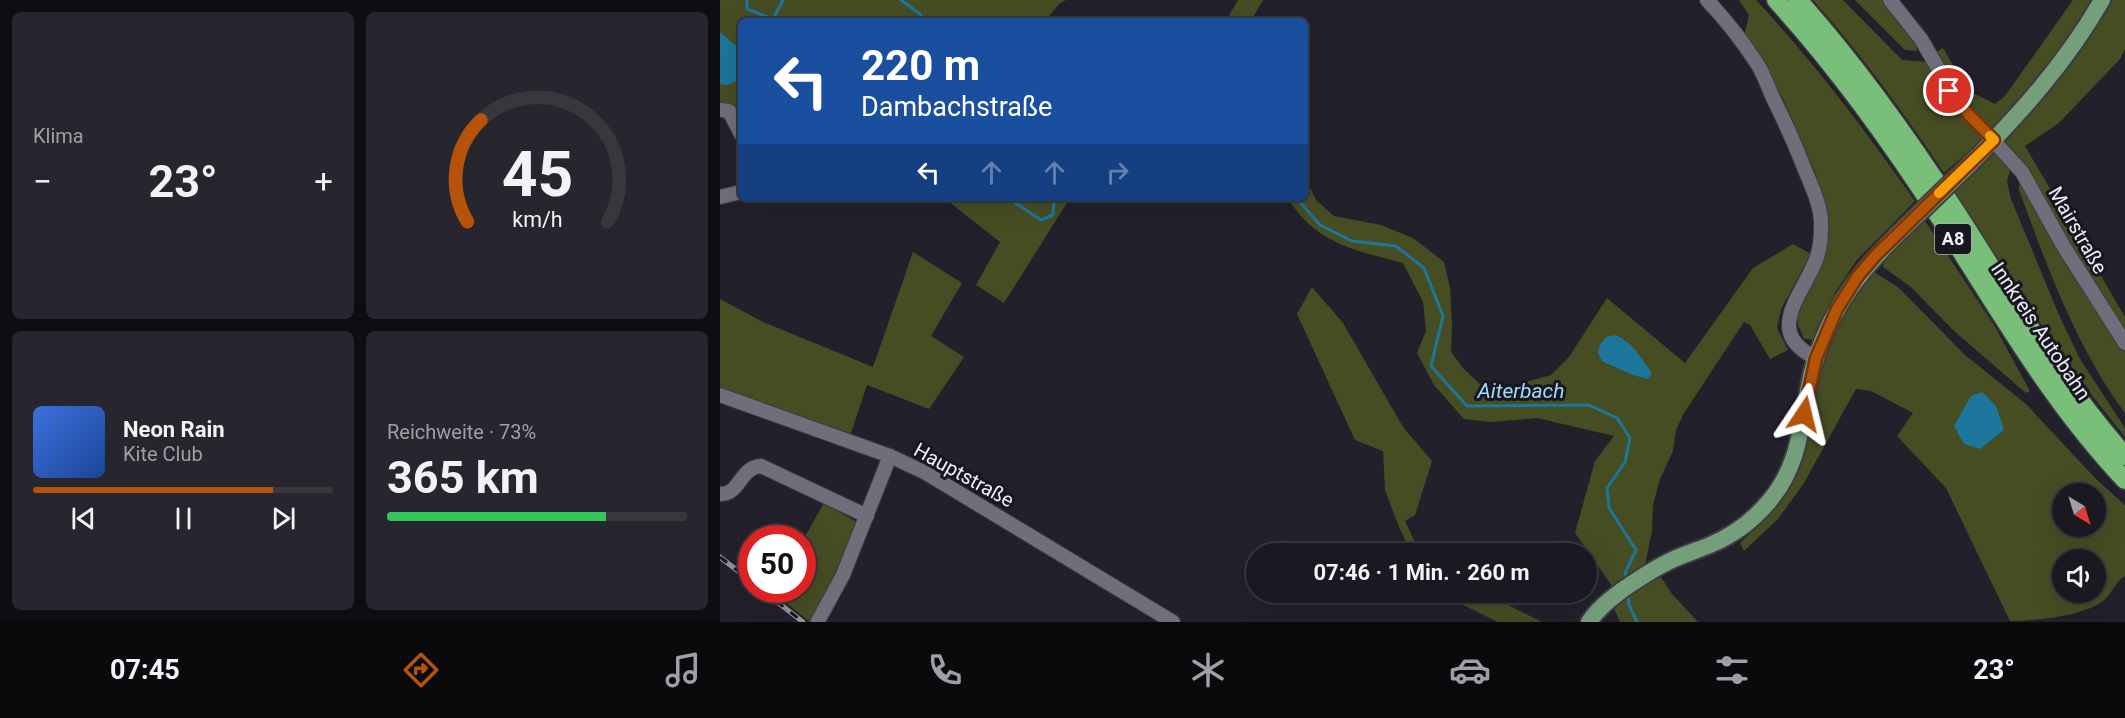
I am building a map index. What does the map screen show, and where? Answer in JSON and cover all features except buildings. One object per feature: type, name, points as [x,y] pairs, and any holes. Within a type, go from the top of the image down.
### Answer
[{"type":"highway","name":"Innkreis Autobahn","points":[[1776,0],[1863,105],[1906,165],[2039,372],[2091,442],[2125,480]]},
{"type":"highway","name":"Innkreis Autobahn","points":[[1798,0],[1829,34],[1896,122],[2066,382],[2125,456]]},
{"type":"main road","points":[[1589,622],[1593,615],[1612,598],[1633,583],[1670,561],[1731,535],[1773,497],[1797,451],[1816,358],[1847,291],[1868,263],[1994,140],[2048,80],[2082,33],[2102,0]]},
{"type":"street","points":[[1707,0],[1725,19],[1758,66],[1796,145],[1820,213],[1821,238],[1816,259],[1794,300],[1789,327],[1792,338],[1799,347],[1816,358]]},
{"type":"street","name":"Mairstraße","points":[[1890,0],[1921,39],[1957,101],[2022,172],[2064,248],[2125,343]]},
{"type":"street","points":[[720,110],[729,111],[738,128]]},
{"type":"street","points":[[720,197],[738,193]]},
{"type":"street","name":"Hauptstraße","points":[[720,395],[890,456],[948,485],[1173,622]]},
{"type":"street","points":[[818,621],[838,585],[890,456]]},
{"type":"street","points":[[720,494],[731,491],[752,467],[761,466],[867,516]]},
{"type":"green space","points":[[720,0],[1066,0],[1060,3],[1048,18],[738,18],[738,122],[720,105]]},
{"type":"green space","points":[[1238,0],[1263,0],[1253,18],[1228,18]]},
{"type":"green space","points":[[1739,0],[1756,0],[1839,98],[1915,201],[1856,261],[1836,291],[1815,340],[1804,339],[1798,325],[1795,304],[1827,223],[1816,175],[1783,99],[1744,36],[1749,15]]},
{"type":"green space","points":[[1813,0],[1843,0],[1902,60],[1928,62],[1946,93],[1983,139],[1944,173],[1882,84]]},
{"type":"green space","points":[[1855,0],[1883,0],[1909,30],[1917,51],[1905,50]]},
{"type":"green space","points":[[2073,0],[2093,0],[2068,42],[1995,126],[1987,127],[1957,95],[1933,54],[1943,48],[1967,90],[1995,104],[2005,96]]},
{"type":"green space","points":[[2107,0],[2125,0],[2125,49],[2120,59],[2059,123],[2025,146],[2125,317],[2125,339],[2005,141],[2052,89]]},
{"type":"green space","points":[[1994,154],[2001,155],[2012,164],[2007,181],[2011,199],[2059,315],[2080,359],[2125,428],[2125,437],[2058,348],[1955,192]]},
{"type":"green space","points":[[1308,183],[1316,200],[1334,216],[1381,225],[1413,238],[1444,262],[1450,288],[1451,352],[1464,369],[1481,385],[1511,386],[1551,375],[1569,357],[1607,298],[1685,363],[1753,268],[1793,244],[1811,254],[1781,309],[1777,328],[1788,350],[1770,359],[1750,325],[1744,322],[1684,413],[1676,430],[1673,451],[1660,479],[1653,505],[1652,531],[1644,570],[1614,589],[1597,565],[1597,543],[1582,543],[1575,533],[1595,461],[1614,436],[1537,418],[1491,422],[1464,419],[1434,385],[1417,353],[1426,331],[1423,302],[1403,263],[1338,243],[1310,225],[1290,201],[1308,201]],"holes":[[[1624,339],[1652,373],[1633,375],[1603,362]]]},
{"type":"green space","points":[[2024,184],[2125,349],[2125,413],[2092,361],[2064,305],[2019,190],[2019,185]]},
{"type":"green space","points":[[948,201],[1068,201],[1004,303],[976,285],[1000,242]]},
{"type":"green space","points":[[1925,221],[1994,325],[2030,391],[2026,393],[1954,331],[1911,287],[1883,267],[1884,260]]},
{"type":"green space","points":[[913,252],[962,283],[931,336],[964,357],[929,409],[867,385],[850,436],[813,427],[720,388],[720,299],[763,322],[873,367]]},
{"type":"green space","points":[[1874,272],[1899,288],[1965,355],[2026,404],[2100,483],[2052,483],[2052,537],[2106,537],[2106,488],[2125,505],[2125,576],[2106,598],[2106,549],[2052,549],[2052,603],[2099,603],[2071,614],[2045,619],[2010,621],[1946,488],[1897,436],[1913,413],[1871,391],[1856,389],[1804,483],[1778,519],[1744,551],[1740,543],[1772,511],[1797,475],[1807,446],[1821,363],[1837,327]]},
{"type":"green space","points":[[1312,287],[1343,323],[1403,427],[1432,461],[1415,515],[1405,521],[1415,543],[1406,543],[1385,490],[1383,451],[1355,440],[1297,314]]},
{"type":"green space","points":[[824,503],[867,528],[820,622],[810,622],[786,603],[816,603],[816,525],[812,525]]},
{"type":"green space","points":[[1660,576],[1672,594],[1698,622],[1620,622],[1612,604],[1637,587]]},
{"type":"green space","points":[[1459,603],[1504,603],[1542,622],[1498,622]]},
{"type":"water","points":[[720,32],[738,47],[738,80],[728,85],[720,84]]},
{"type":"water","points":[[1614,335],[1630,345],[1640,356],[1652,373],[1648,379],[1603,362],[1598,353],[1600,345],[1606,337]]},
{"type":"water","points":[[1982,392],[1996,406],[2004,430],[1980,449],[1964,444],[1954,426],[1971,396]]},
{"type":"waterway","name":"Aiterbach","points":[[747,0],[747,9],[770,18]]},
{"type":"waterway","name":"Aiterbach","points":[[774,18],[783,0]]},
{"type":"waterway","name":"Aiterbach","points":[[901,0],[920,14],[922,18]]},
{"type":"waterway","name":"Aiterbach","points":[[1012,201],[1041,220],[1053,215],[1054,201]]},
{"type":"waterway","name":"Aiterbach","points":[[1300,201],[1320,225],[1352,241],[1396,246],[1424,268],[1443,316],[1431,366],[1467,406],[1589,405],[1617,418],[1630,438],[1625,462],[1607,488],[1609,508],[1636,550],[1625,573],[1626,579]]},
{"type":"waterway","name":"Aiterbach","points":[[1628,594],[1629,605],[1637,622]]},
{"type":"railway","points":[[720,557],[738,571]]},
{"type":"railway","points":[[779,603],[803,622]]},
{"type":"slow traffic","points":[[1939,193],[1994,140],[1990,136]]},
{"type":"route","points":[[1804,414],[1816,358],[1847,291],[1876,255],[1994,140],[1949,91]]}]
